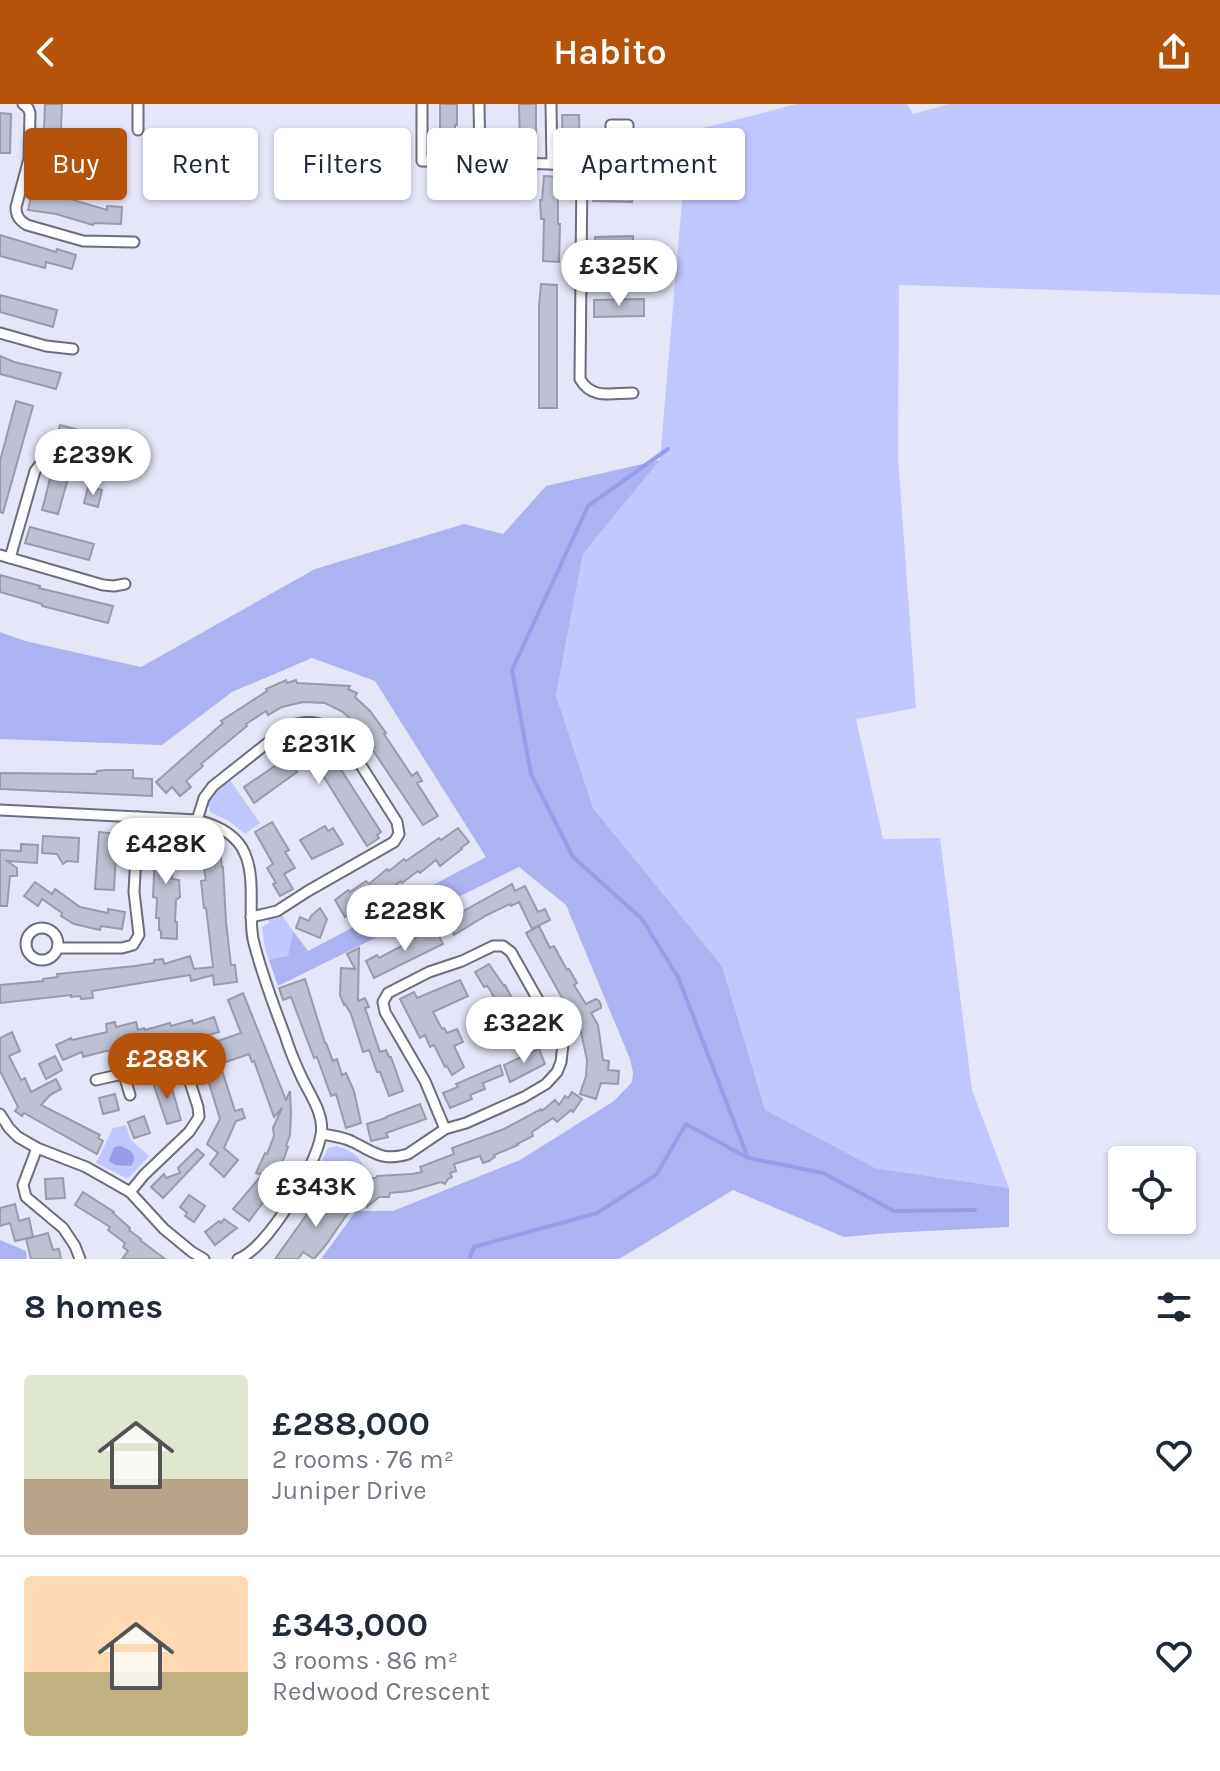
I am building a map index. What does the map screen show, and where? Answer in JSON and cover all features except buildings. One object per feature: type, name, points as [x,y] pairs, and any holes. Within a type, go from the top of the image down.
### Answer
[{"type":"street","points":[[23,104],[30,113],[29,159],[16,207],[20,221],[83,241],[134,242]]},
{"type":"street","points":[[138,104],[138,130]]},
{"type":"street","points":[[422,104],[422,161],[427,161]]},
{"type":"street","points":[[479,104],[479,128]]},
{"type":"street","points":[[537,164],[552,164],[551,104]]},
{"type":"street","points":[[582,200],[580,379],[585,388],[594,394],[633,393]]},
{"type":"street","points":[[581,281],[631,280]]},
{"type":"street","points":[[0,333],[46,346],[73,349]]},
{"type":"street","points":[[118,468],[95,473],[53,461],[42,462],[35,471],[5,556],[103,585],[125,584]]},
{"type":"street","points":[[197,820],[204,798],[213,786],[289,726],[313,722],[333,729],[343,737],[397,822],[399,834],[394,842],[277,911],[251,917]]},
{"type":"street","points":[[0,810],[197,820],[221,828],[245,854],[249,866],[253,938],[287,1042],[321,1120],[322,1134],[301,1182],[280,1218],[250,1253],[238,1259]]},
{"type":"street","points":[[58,948],[129,948],[136,942],[139,935],[134,892],[138,817]]},
{"type":"street","points":[[322,1134],[352,1141],[382,1156],[408,1154],[445,1129],[507,1106],[538,1090],[551,1079],[561,1062],[563,1044],[511,952],[503,946],[493,946],[429,972],[388,993],[383,1002],[400,1041],[425,1081],[445,1129]]},
{"type":"street","points":[[96,1080],[161,1065],[176,1065],[187,1073],[199,1111],[189,1132],[130,1192]]},
{"type":"street","points":[[124,1075],[130,1095]]},
{"type":"street","points":[[0,1114],[18,1137],[86,1167],[130,1192],[164,1229],[204,1259]]},
{"type":"street","points":[[37,1148],[23,1185],[26,1197],[67,1233],[80,1259]]},
{"type":"shaded area","points":[[797,104],[907,104],[913,114],[949,104],[1220,104],[1220,295],[899,285],[898,457],[916,708],[856,719],[883,839],[940,838],[972,1090],[1009,1188],[875,1168],[759,1109],[722,966],[593,808],[556,695],[583,554],[660,460],[682,200],[745,200],[745,128],[703,128]]},
{"type":"shaded area","points":[[660,460],[583,554],[556,695],[593,808],[722,966],[765,1110],[875,1168],[1009,1188],[1009,1227],[844,1237],[733,1190],[619,1259],[321,1259],[356,1211],[393,1211],[520,1160],[614,1101],[632,1082],[630,1059],[566,905],[519,867],[278,986],[269,960],[288,956],[293,931],[308,951],[486,857],[375,681],[312,658],[232,692],[162,745],[0,739],[0,632],[25,641],[141,667],[315,569],[464,524],[503,534],[546,486]]},
{"type":"shaded area","points":[[230,780],[260,823],[245,834],[229,821],[210,812],[209,807],[206,808],[212,795]]},
{"type":"shaded area","points":[[282,915],[293,931],[288,957],[269,960],[262,927],[269,923],[268,919]]},
{"type":"shaded area","points":[[126,1125],[131,1140],[149,1156],[126,1178],[96,1163],[113,1128]]},
{"type":"shaded area","points":[[120,1146],[132,1153],[134,1159],[131,1166],[115,1165],[109,1161],[114,1147]]},
{"type":"shaded area","points":[[337,1146],[357,1156],[362,1163],[365,1179],[363,1210],[356,1211],[315,1176],[328,1148]]},
{"type":"shaded area","points":[[336,1163],[351,1165],[353,1176],[348,1184],[342,1185],[330,1174]]},
{"type":"shaded area","points":[[0,1240],[26,1251],[27,1259],[0,1259]]},
{"type":"waterway","points":[[469,1259],[474,1247],[597,1213],[656,1175],[686,1124],[748,1158],[678,977],[642,919],[573,857],[531,774],[512,670],[588,506],[668,449]]},
{"type":"waterway","points":[[749,1158],[823,1173],[894,1211],[975,1210]]}]
